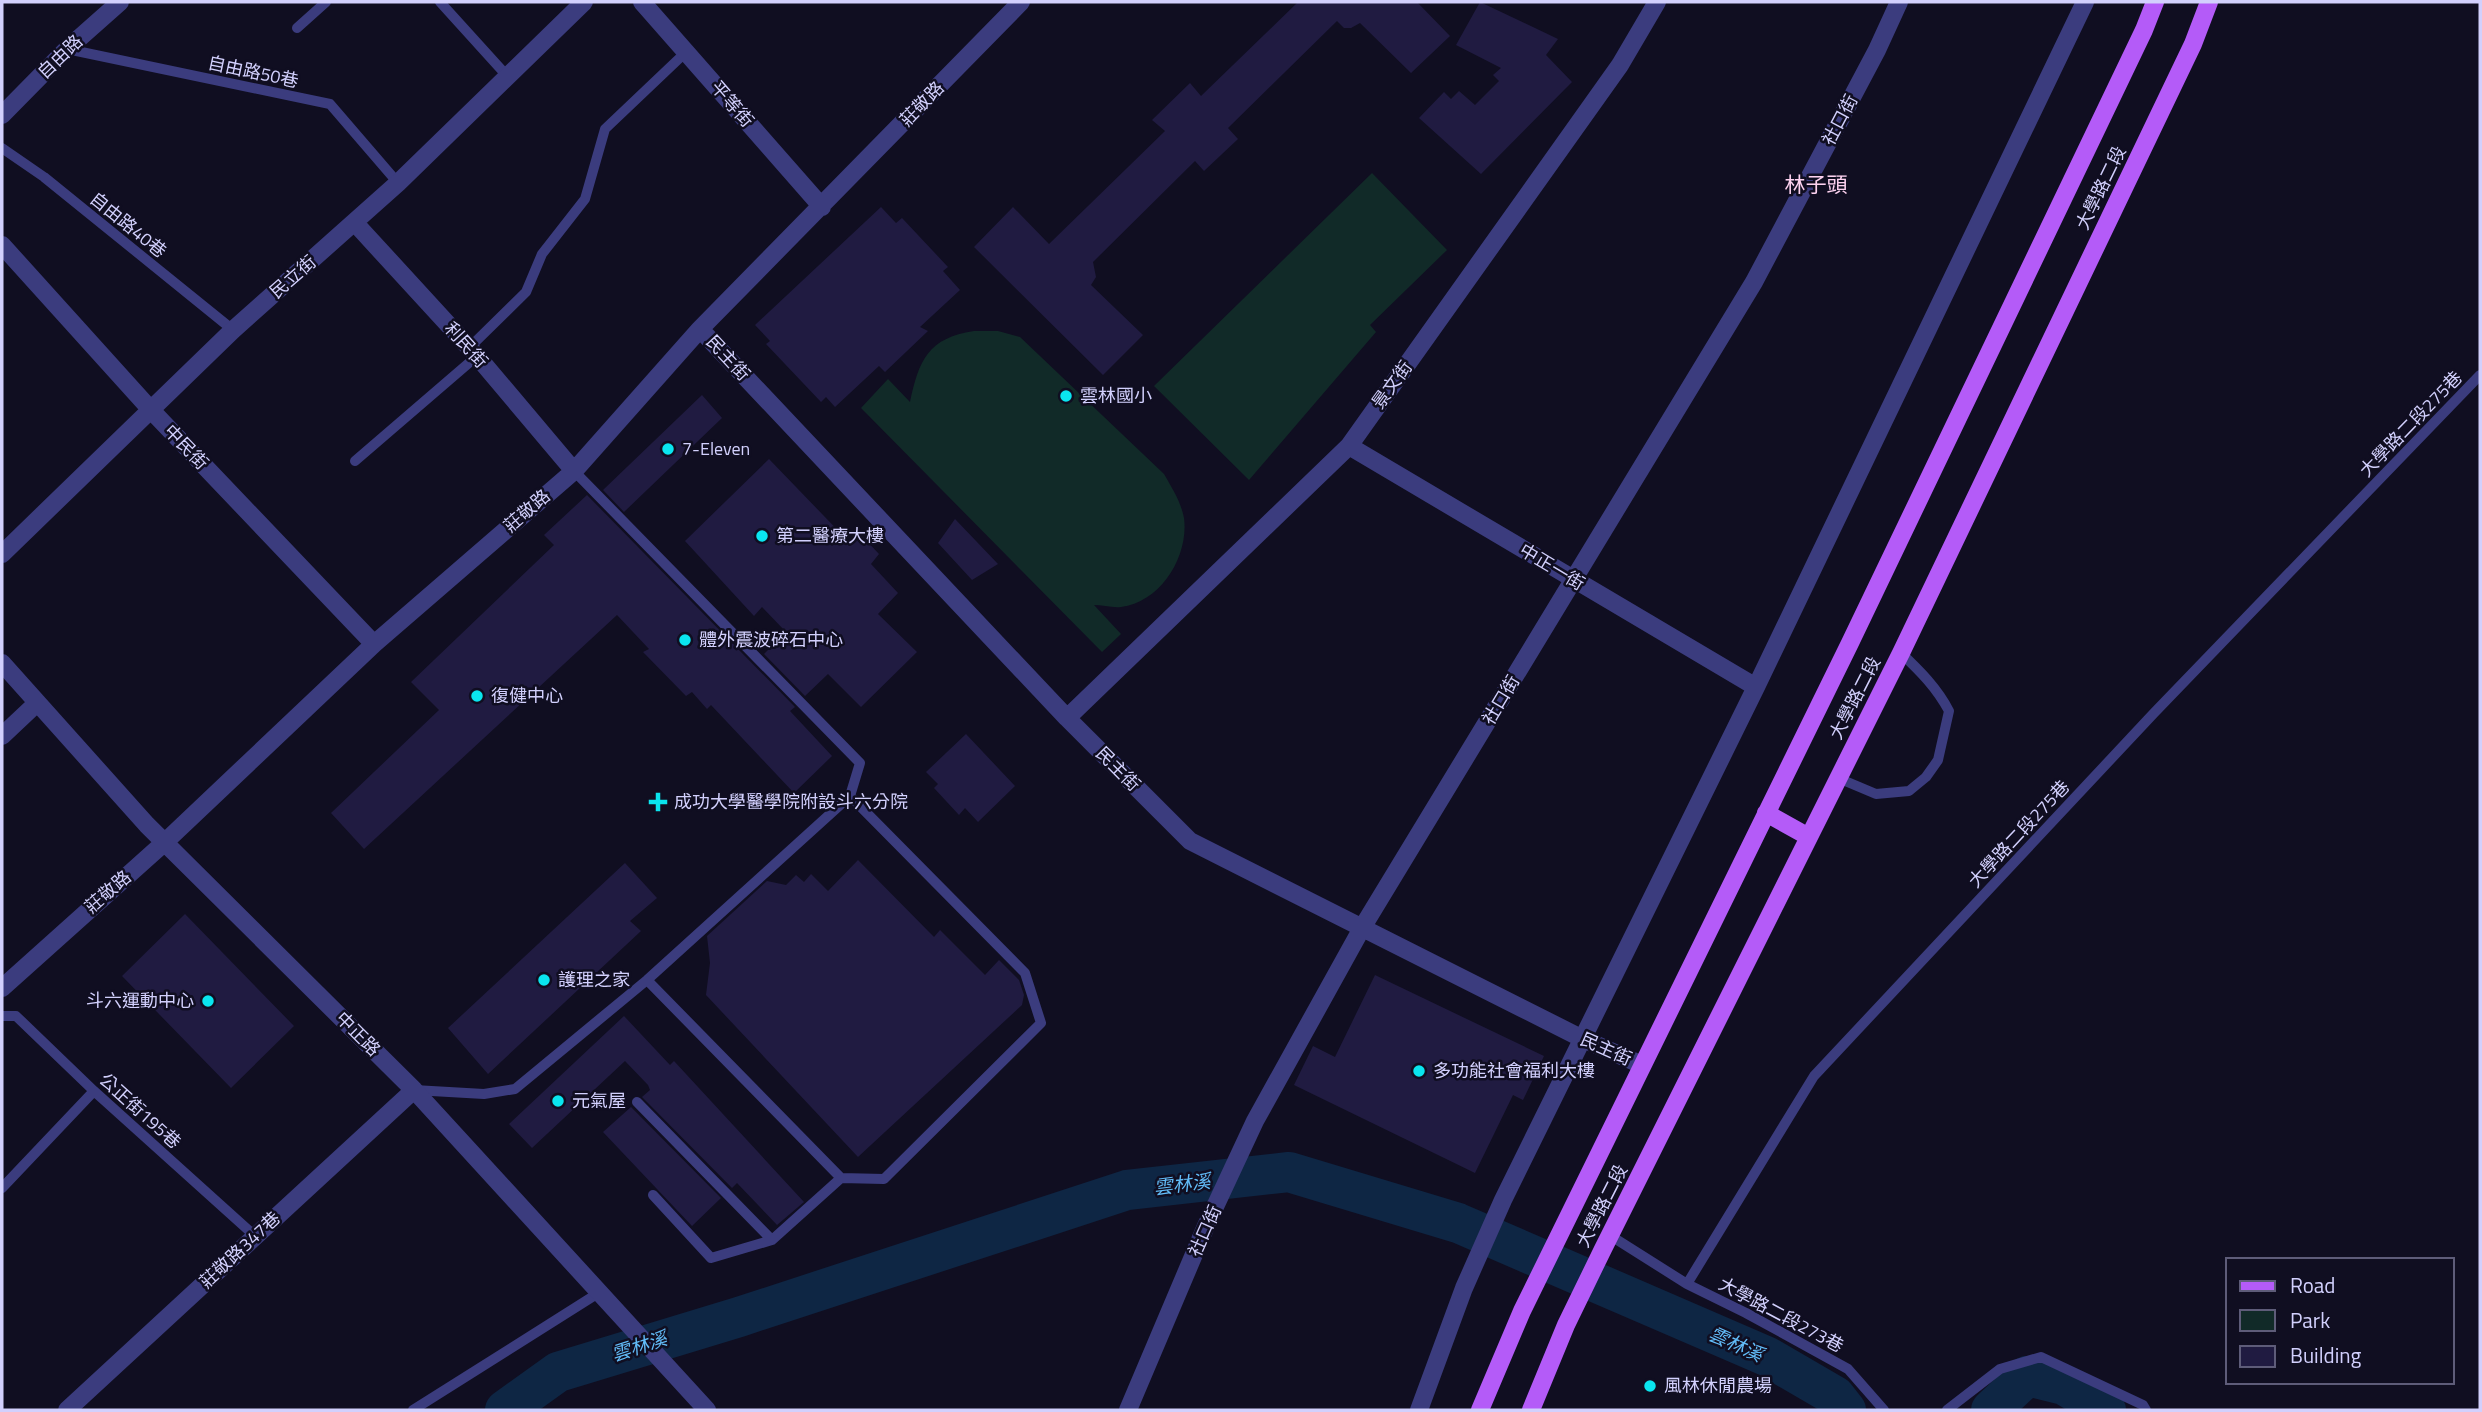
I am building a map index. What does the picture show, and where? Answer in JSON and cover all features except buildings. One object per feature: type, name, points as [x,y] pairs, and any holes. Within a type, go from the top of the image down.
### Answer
[{"type":"main road","name":"大學路二段","points":[[1480,1410],[1522,1311],[1766,813],[2132,55],[2155,2]]},
{"type":"main road","name":"大學路二段","points":[[1531,1410],[1566,1325],[1901,653],[2193,44],[2208,2]]},
{"type":"main road","points":[[1766,813],[1809,837]]},
{"type":"street","name":"自由路","points":[[4,108],[120,2]]},
{"type":"street","name":"民立街","points":[[2,554],[233,330],[398,183],[584,2]]},
{"type":"street","name":"平等街","points":[[642,2],[822,207]]},
{"type":"street","name":"莊敬路","points":[[2,988],[165,842],[374,644],[574,471],[700,329],[1021,2]]},
{"type":"street","name":"景文街","points":[[1067,718],[1349,446],[1620,65],[1657,2]]},
{"type":"street","name":"社口街","points":[[1128,1410],[1206,1226],[1255,1121],[1362,929],[1754,282],[1877,50],[1899,2]]},
{"type":"street","points":[[1419,1410],[1464,1288],[1503,1200],[1756,687],[2085,2]]},
{"type":"street","name":"利民街","points":[[355,223],[473,352],[574,471]]},
{"type":"street","name":"中民街","points":[[2,245],[151,410],[374,644]]},
{"type":"street","name":"民主街","points":[[700,329],[1067,718],[1190,841],[1581,1038],[1642,1065]]},
{"type":"street","name":"中正一街","points":[[1349,446],[1756,687]]},
{"type":"street","name":"中正路","points":[[2,663],[165,842],[414,1090],[706,1410]]},
{"type":"street","points":[[2,736],[37,703]]},
{"type":"street","name":"莊敬路347巷","points":[[67,1410],[414,1090]]},
{"type":"lane","points":[[298,28],[326,2]]},
{"type":"lane","points":[[440,2],[507,76]]},
{"type":"lane","name":"自由路50巷","points":[[68,49],[330,104],[398,183]]},
{"type":"lane","points":[[355,461],[473,352],[526,292],[541,254],[585,199],[605,130],[686,52]]},
{"type":"lane","name":"自由路40巷","points":[[2,148],[44,177],[233,330]]},
{"type":"lane","name":"大學路二段275巷","points":[[1687,1284],[1814,1076],[2154,713],[2480,375]]},
{"type":"lane","points":[[414,1090],[484,1094],[515,1089],[647,980],[850,796],[860,764],[574,471]]},
{"type":"lane","points":[[1838,778],[1876,794],[1909,791],[1926,777],[1938,760],[1949,711],[1940,694],[1922,672],[1901,653]]},
{"type":"lane","points":[[647,980],[841,1178],[884,1180],[1041,1023],[1025,973],[850,796]]},
{"type":"lane","name":"公正街195巷","points":[[2,1016],[16,1016],[94,1091],[255,1236]]},
{"type":"lane","points":[[2,1188],[94,1091]]},
{"type":"lane","points":[[637,1102],[772,1240]]},
{"type":"lane","points":[[653,1195],[711,1258],[772,1240],[841,1178]]},
{"type":"lane","points":[[1607,1242],[1687,1284]]},
{"type":"lane","name":"大學路二段273巷","points":[[1687,1284],[1848,1369],[1884,1410]]},
{"type":"lane","points":[[413,1410],[600,1292]]},
{"type":"lane","points":[[1947,1410],[2000,1369],[2041,1357],[2143,1405],[2146,1410]]},
{"type":"green space","points":[[1372,173],[1447,250],[1370,325],[1376,332],[1249,480],[1154,386]]},
{"type":"green space","points":[[974,331],[998,331],[1020,337],[1164,474],[1181,506],[1184,518],[1182,547],[1177,562],[1160,587],[1135,603],[1118,607],[1094,605],[1121,634],[1102,652],[861,408],[888,379],[910,402],[917,374],[928,353],[946,339]]},
{"type":"waterway","name":"雲林溪","points":[[505,1410],[558,1372],[739,1317],[1127,1190],[1289,1172],[1458,1223],[1766,1356],[1835,1396],[1846,1410]]},
{"type":"waterway","name":"雲林溪","points":[[1991,1410],[2027,1376],[2064,1385],[2106,1410]]},
{"type":"place","name":"雲林國小","points":[[1066,396]]},
{"type":"place","name":"7-Eleven","points":[[668,449]]},
{"type":"place","name":"第二醫療大樓","points":[[762,536]]},
{"type":"place","name":"體外震波碎石中心","points":[[685,640]]},
{"type":"place","name":"復健中心","points":[[477,696]]},
{"type":"place","name":"成功大學醫學院附設斗六分院","points":[[658,802]]},
{"type":"place","name":"護理之家","points":[[544,980]]},
{"type":"place","name":"斗六運動中心","points":[[208,1001]]},
{"type":"place","name":"多功能社會福利大樓","points":[[1419,1071]]},
{"type":"place","name":"元氣屋","points":[[558,1101]]},
{"type":"place","name":"風林休閒農場","points":[[1650,1386]]},
{"type":"district","name":"林子頭","points":[[1816,185]]}]
